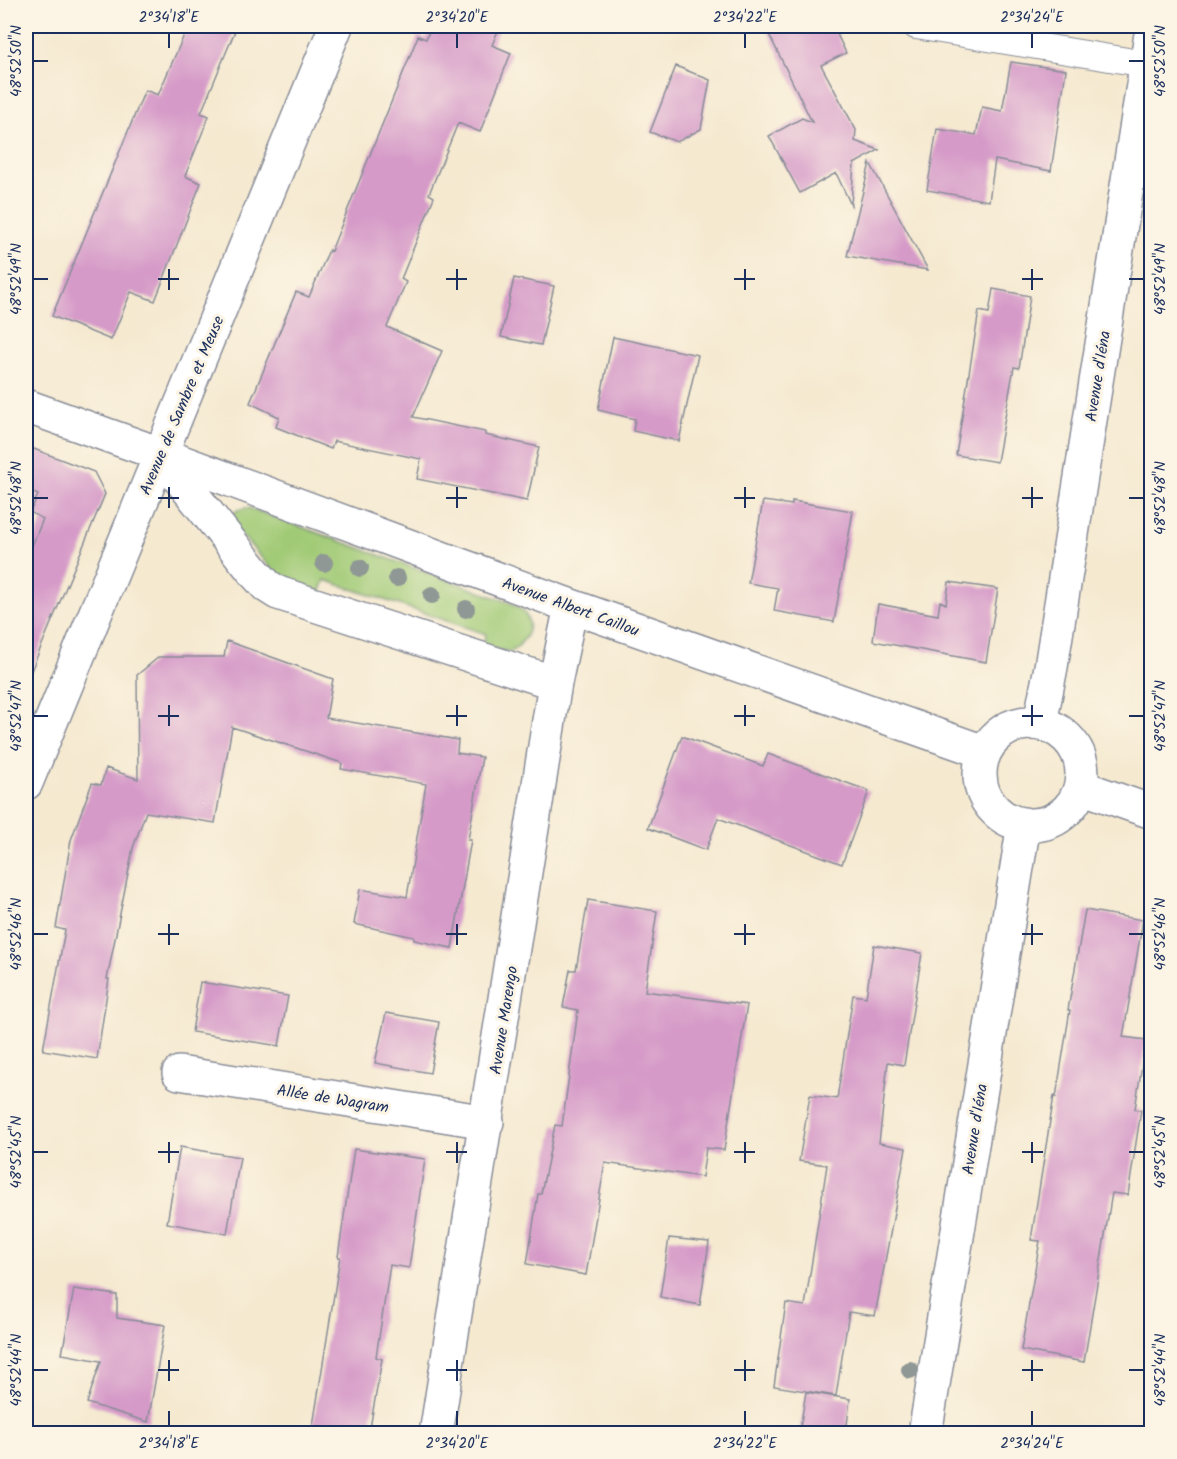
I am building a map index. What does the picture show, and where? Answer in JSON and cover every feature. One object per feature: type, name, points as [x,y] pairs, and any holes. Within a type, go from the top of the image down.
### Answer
[{"type":"street","name":"Avenue de Sambre et Meuse","points":[[26,783],[336,26]]},
{"type":"street","name":"Avenue d'Iéna","points":[[1040,723],[1052,667],[1152,28]]},
{"type":"street","name":"Avenue Albert Caillou","points":[[26,406],[571,606],[984,752]]},
{"type":"street","points":[[160,454],[255,573],[267,586],[278,593],[555,683]]},
{"type":"street","name":"Avenue Marengo","points":[[436,1434],[555,683],[571,606]]},
{"type":"street","points":[[1026,722],[1040,723],[1056,729],[1069,739],[1078,754],[1083,770],[1081,787],[1075,801],[1053,820],[1039,824],[1024,824],[1009,820],[996,811],[986,798],[981,783],[980,768],[984,752],[1001,732],[1013,725],[1026,722]]},
{"type":"street","points":[[1081,787],[1152,812]]},
{"type":"street","name":"Avenue d'Iéna","points":[[926,1434],[1024,824]]},
{"type":"street","name":"Allée de Wagram","points":[[179,1073],[487,1122]]},
{"type":"lane","points":[[916,26],[1146,64]]},
{"type":"green space","points":[[249,508],[511,603],[525,614],[529,626],[527,633],[511,652],[482,647],[486,634],[325,580],[320,593],[282,581],[231,523],[236,511]]},
{"type":"building","points":[[188,26],[237,26],[201,113],[209,116],[185,176],[201,183],[155,301],[131,292],[111,340],[52,316],[145,90],[158,95]]},
{"type":"building","points":[[431,26],[500,26],[492,45],[511,53],[480,132],[458,123],[429,194],[434,197],[401,279],[406,282],[387,327],[442,351],[413,417],[485,432],[485,435],[539,447],[527,501],[417,479],[421,459],[334,441],[331,449],[276,427],[279,417],[250,403],[296,292],[309,297],[329,250],[331,251],[418,36],[426,39]]},
{"type":"building","points":[[765,26],[833,26],[846,53],[821,65],[856,130],[855,141],[879,150],[854,164],[851,205],[836,173],[800,193],[769,136],[802,118],[812,122]]},
{"type":"building","points":[[1011,62],[1066,70],[1051,171],[995,160],[989,201],[927,190],[937,129],[976,135],[982,107],[1002,111]]},
{"type":"building","points":[[676,66],[710,80],[701,129],[677,142],[650,132]]},
{"type":"building","points":[[870,163],[928,270],[847,256]]},
{"type":"building","points":[[514,278],[554,286],[541,345],[501,337]]},
{"type":"building","points":[[993,289],[1030,296],[1019,368],[1014,367],[997,462],[956,455],[979,311],[989,313]]},
{"type":"building","points":[[613,337],[698,355],[679,441],[633,431],[635,419],[598,410]]},
{"type":"building","points":[[26,446],[94,472],[105,494],[26,683],[26,560],[43,519],[30,512],[38,495],[26,489]]},
{"type":"building","points":[[763,501],[792,505],[792,501],[853,511],[834,622],[774,611],[778,588],[748,583]]},
{"type":"building","points":[[949,582],[998,589],[986,662],[873,641],[878,604],[938,615],[940,601],[946,604]]},
{"type":"building","points":[[227,641],[333,679],[326,718],[458,740],[457,753],[482,757],[468,840],[471,840],[452,948],[354,924],[360,889],[407,897],[426,784],[341,769],[342,763],[232,727],[215,823],[146,812],[133,848],[107,979],[109,979],[97,1059],[43,1050],[65,930],[56,928],[71,840],[92,783],[101,785],[106,768],[138,779],[137,675],[159,657],[224,657]]},
{"type":"building","points":[[682,736],[763,766],[768,754],[869,791],[842,864],[718,818],[706,850],[648,828]]},
{"type":"building","points":[[588,900],[657,911],[645,991],[747,1005],[724,1150],[706,1148],[702,1177],[605,1163],[586,1275],[527,1264],[538,1194],[541,1194],[555,1125],[562,1126],[578,1010],[563,1007],[570,970],[576,970]]},
{"type":"building","points":[[1085,910],[1143,920],[1123,1037],[1146,1040],[1135,1109],[1141,1110],[1128,1195],[1112,1193],[1084,1362],[1021,1350],[1040,1241],[1031,1240]]},
{"type":"building","points":[[874,945],[922,953],[904,1065],[888,1062],[879,1143],[906,1148],[875,1316],[849,1312],[836,1396],[774,1386],[786,1303],[805,1306],[827,1165],[799,1161],[810,1095],[837,1099],[853,995],[866,997]]},
{"type":"building","points":[[200,982],[288,996],[279,1046],[192,1032]]},
{"type":"building","points":[[386,1013],[439,1022],[430,1073],[375,1063]]},
{"type":"building","points":[[180,1147],[240,1157],[227,1234],[167,1223]]},
{"type":"building","points":[[354,1149],[425,1159],[409,1268],[390,1265],[376,1357],[382,1359],[369,1434],[313,1426],[340,1257],[338,1257]]},
{"type":"building","points":[[669,1238],[709,1242],[700,1305],[660,1297]]},
{"type":"building","points":[[74,1289],[117,1295],[117,1318],[165,1325],[148,1422],[87,1403],[101,1361],[62,1354]]},
{"type":"building","points":[[806,1392],[850,1399],[846,1434],[799,1434]]}]
